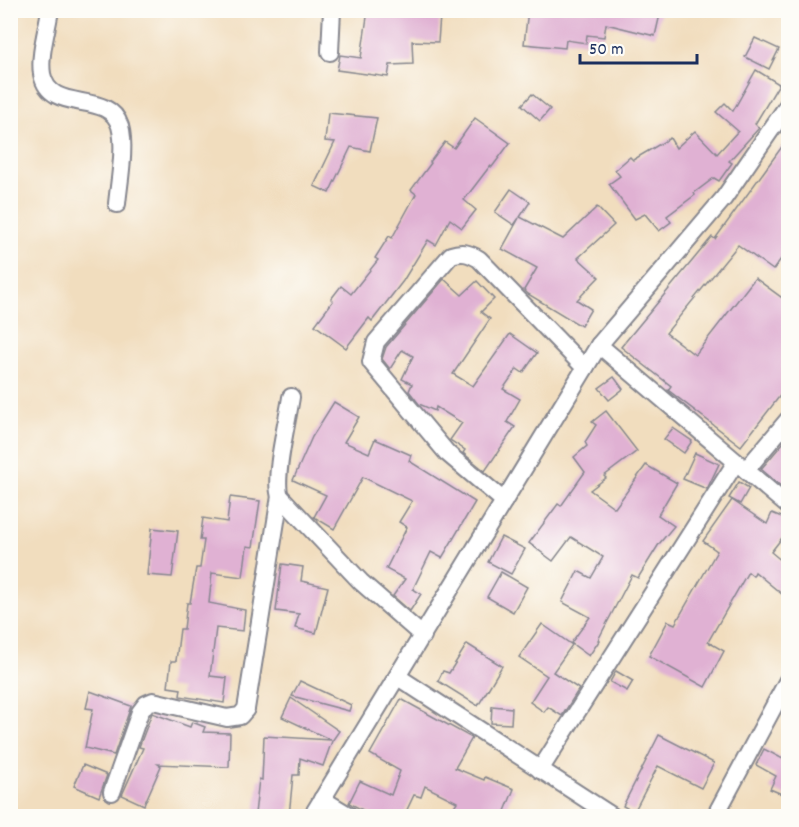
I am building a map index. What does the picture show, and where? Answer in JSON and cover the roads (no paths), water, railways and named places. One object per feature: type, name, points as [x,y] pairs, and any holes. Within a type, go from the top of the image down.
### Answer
[{"type":"street","points":[[50,10],[42,74],[54,95],[104,108],[113,114],[119,124],[122,137],[117,204]]},
{"type":"street","points":[[330,52],[332,10]]},
{"type":"street","points":[[312,816],[599,345],[724,198],[789,105]]},
{"type":"street","points":[[504,501],[447,453],[371,363],[376,342],[451,255],[459,252],[468,253],[479,259],[585,368]]},
{"type":"street","points":[[599,345],[789,506]]},
{"type":"street","points":[[112,792],[140,712],[146,704],[153,701],[227,718],[240,716],[246,709],[280,496],[279,472],[291,397]]},
{"type":"street","points":[[540,770],[741,466],[789,420]]},
{"type":"street","points":[[280,496],[361,582],[423,636]]},
{"type":"street","points":[[398,677],[612,816]]},
{"type":"street","points":[[715,816],[789,680]]},
{"type":"street","points":[[322,799],[350,816]]}]
